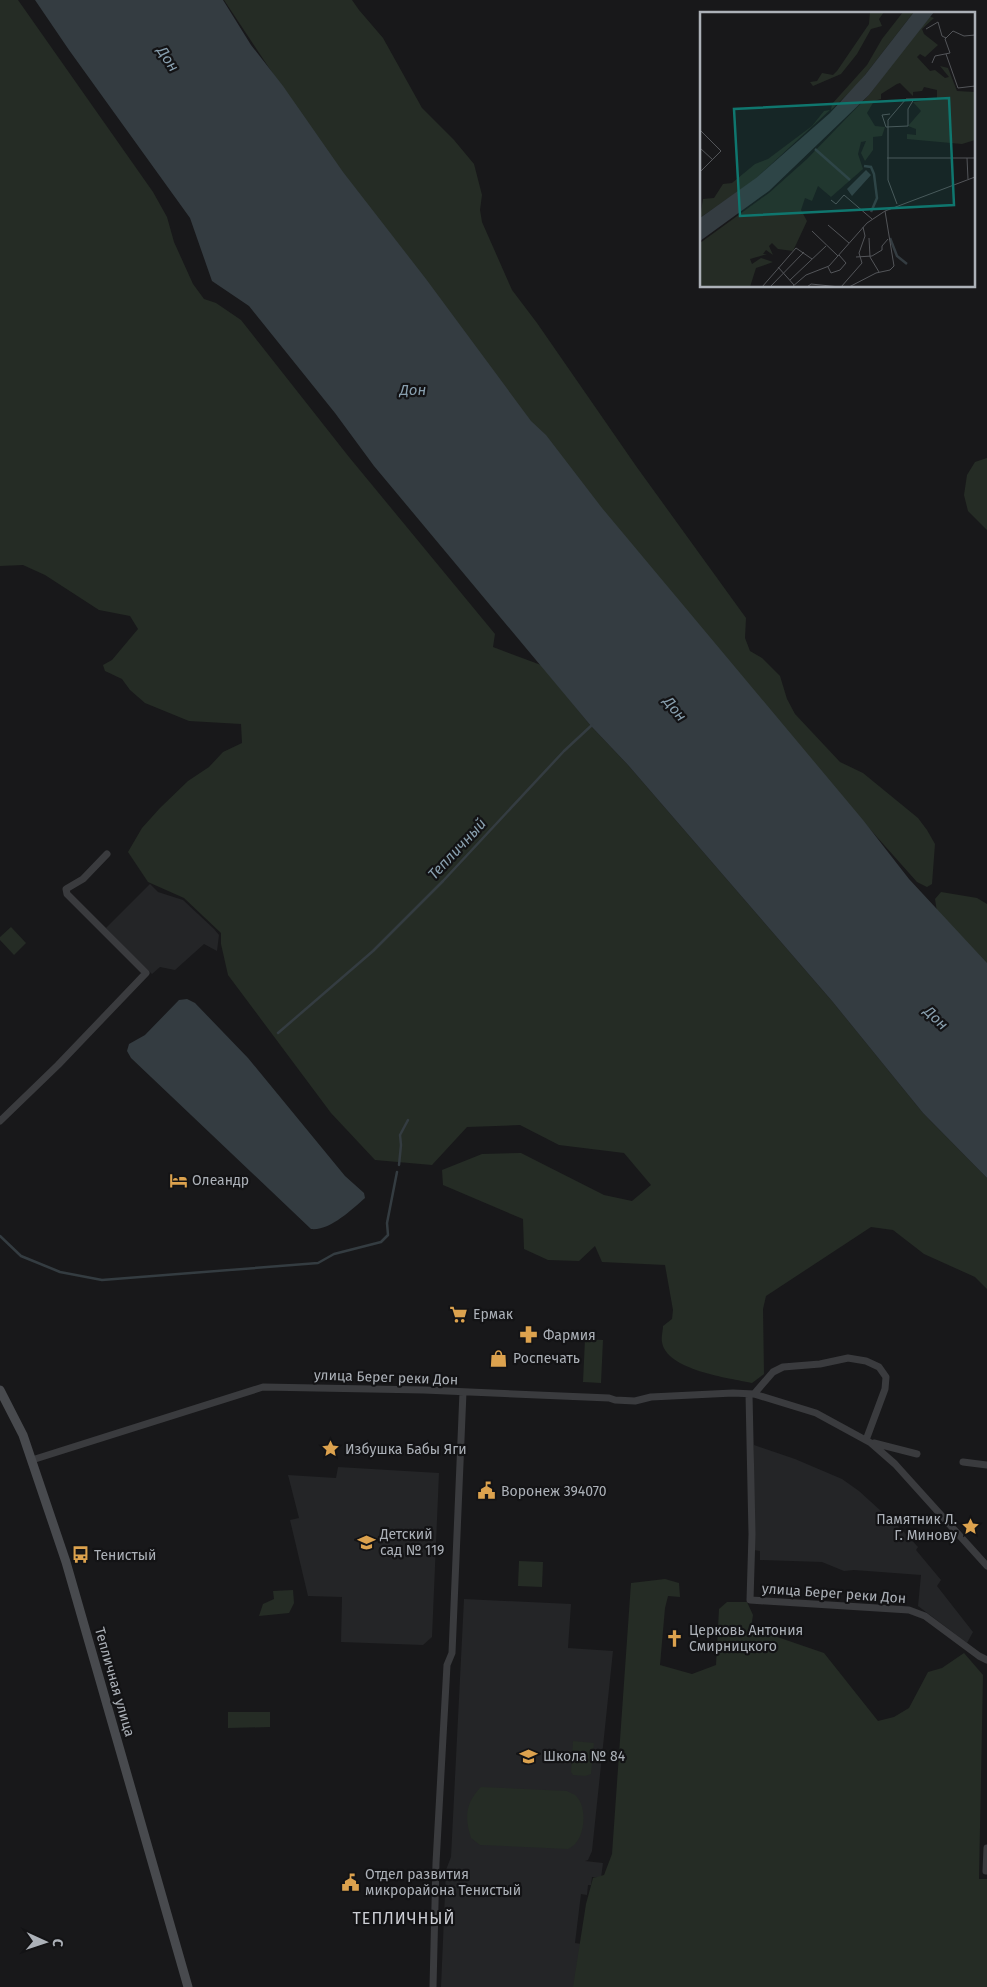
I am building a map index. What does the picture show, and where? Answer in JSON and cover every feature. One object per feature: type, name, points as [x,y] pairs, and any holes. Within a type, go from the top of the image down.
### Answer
[{"type":"street","points":[[0,1121],[58,1065],[146,973],[67,894],[66,889],[70,885],[83,879],[107,854]]},
{"type":"street","points":[[752,1394],[773,1372],[783,1367],[820,1364],[848,1358],[866,1361],[879,1367],[886,1377],[885,1389],[869,1441],[916,1454]]},
{"type":"street","name":"улица Берег реки Дон","points":[[32,1460],[263,1387],[463,1392],[608,1398],[635,1401],[651,1396],[752,1394],[816,1413],[869,1441],[895,1464],[986,1565]]},
{"type":"street","name":"Тепличная улица","points":[[0,1390],[23,1435],[66,1562],[188,1987]]},
{"type":"street","points":[[433,1987],[436,1863],[447,1665],[452,1653],[463,1392]]},
{"type":"street","name":"улица Берег реки Дон","points":[[752,1394],[750,1600],[909,1610],[925,1616],[973,1652],[987,1660]]},
{"type":"street","points":[[963,1462],[987,1465]]},
{"type":"street","points":[[986,1871],[987,1848]]},
{"type":"shaded area","points":[[0,0],[18,0],[153,192],[167,217],[174,242],[193,284],[204,299],[216,303],[241,320],[349,457],[495,634],[493,647],[541,665],[591,726],[628,765],[832,1001],[923,1113],[987,1178],[987,1289],[975,1277],[924,1254],[893,1230],[871,1227],[766,1296],[763,1309],[764,1374],[752,1383],[714,1375],[686,1366],[666,1352],[662,1342],[663,1326],[672,1319],[673,1310],[665,1265],[602,1262],[595,1246],[579,1261],[548,1260],[524,1249],[523,1219],[443,1185],[442,1170],[482,1154],[521,1153],[604,1195],[632,1201],[651,1185],[624,1153],[559,1145],[520,1125],[467,1127],[432,1165],[375,1160],[331,1113],[228,975],[221,944],[221,933],[184,898],[148,882],[128,852],[142,828],[188,781],[209,767],[223,752],[242,743],[241,724],[189,721],[145,703],[130,690],[122,679],[105,671],[103,665],[112,660],[138,629],[130,616],[99,610],[45,575],[23,565],[0,566]]},
{"type":"shaded area","points":[[224,0],[352,0],[383,38],[422,108],[454,140],[474,164],[482,195],[480,210],[482,222],[512,290],[746,618],[745,638],[750,651],[762,658],[780,676],[787,699],[795,714],[840,762],[863,773],[918,818],[927,830],[935,844],[932,884],[927,887],[917,882],[788,737],[517,407],[315,137]]},
{"type":"shaded area","points":[[987,458],[987,530],[968,511],[964,495],[967,475],[975,462]]},
{"type":"shaded area","points":[[150,884],[158,892],[183,900],[214,929],[219,935],[217,951],[204,944],[175,970],[160,967],[152,974],[133,956],[106,928]]},
{"type":"shaded area","points":[[941,892],[977,898],[987,904],[987,968],[937,912],[935,899]]},
{"type":"shaded area","points":[[11,927],[26,943],[14,955],[0,940],[0,937]]},
{"type":"shaded area","points":[[585,1339],[603,1340],[601,1383],[583,1382]]},
{"type":"shaded area","points":[[754,1445],[795,1459],[842,1479],[859,1491],[903,1531],[918,1547],[916,1550],[941,1580],[937,1586],[973,1632],[967,1643],[918,1606],[921,1575],[854,1570],[844,1571],[822,1562],[760,1560],[760,1551],[754,1550]]},
{"type":"shaded area","name":"Детский сад № 119","points":[[338,1467],[439,1473],[432,1637],[423,1645],[341,1642],[342,1597],[308,1596],[290,1520],[299,1518],[288,1475],[336,1478]]},
{"type":"shaded area","points":[[519,1561],[543,1562],[542,1587],[518,1586]]},
{"type":"shaded area","points":[[665,1579],[679,1583],[680,1597],[668,1596],[665,1608],[660,1665],[692,1674],[716,1665],[719,1609],[727,1602],[747,1602],[753,1615],[751,1628],[824,1653],[878,1721],[894,1717],[909,1708],[928,1672],[942,1668],[964,1653],[983,1675],[979,1879],[987,1879],[987,1987],[573,1987],[586,1904],[593,1878],[604,1875],[612,1854],[631,1583]]},
{"type":"shaded area","points":[[293,1590],[294,1603],[289,1613],[259,1616],[263,1604],[274,1599],[273,1591]]},
{"type":"shaded area","name":"Школа № 84","points":[[464,1599],[571,1604],[568,1648],[613,1651],[592,1851],[588,1860],[585,1861],[603,1863],[601,1878],[592,1877],[591,1885],[588,1885],[587,1895],[581,1894],[575,1943],[581,1944],[596,1987],[441,1987],[446,1870],[451,1857]]},
{"type":"shaded area","points":[[228,1712],[270,1712],[270,1727],[228,1728]]},
{"type":"shaded area","points":[[573,1741],[594,1743],[591,1774],[585,1776],[573,1775],[571,1772]]},
{"type":"shaded area","points":[[481,1787],[567,1791],[574,1794],[583,1809],[583,1825],[578,1840],[574,1846],[568,1849],[480,1845],[471,1838],[467,1817],[469,1804]]},
{"type":"water","name":"Дон","points":[[35,0],[223,0],[251,45],[283,86],[343,172],[426,279],[531,421],[546,435],[602,508],[863,820],[909,879],[987,963],[987,1178],[923,1113],[832,1001],[628,765],[591,726],[374,466],[335,413],[249,306],[212,281],[190,218]]},
{"type":"water","points":[[187,999],[195,1003],[248,1058],[345,1176],[364,1193],[365,1198],[347,1214],[325,1227],[311,1229],[131,1058],[127,1051],[129,1044],[145,1035],[179,1000]]},
{"type":"waterway","name":"Тепличный","points":[[278,1033],[373,951],[443,881],[564,751],[592,725]]},
{"type":"waterway","points":[[399,1165],[400,1135],[408,1120]]},
{"type":"waterway","points":[[0,1236],[21,1256],[60,1272],[102,1280],[318,1263],[334,1254],[381,1242],[388,1235],[387,1223],[397,1172]]},
{"type":"place","name":"Олеандр","points":[[178,1180]]},
{"type":"place","name":"Ермак","points":[[459,1314]]},
{"type":"place","name":"Фармия","points":[[529,1335]]},
{"type":"place","name":"Роспечать","points":[[499,1358]]},
{"type":"place","name":"Избушка Бабы Яги","points":[[331,1449]]},
{"type":"place","name":"Воронеж 394070","points":[[487,1491]]},
{"type":"place","name":"Памятник Л. Г. Минову","points":[[971,1527]]},
{"type":"place","name":"Детский сад № 119","points":[[366,1542]]},
{"type":"place","name":"Тенистый","points":[[80,1555]]},
{"type":"place","name":"Церковь Антония Смирницкого","points":[[675,1638]]},
{"type":"place","name":"Школа № 84","points":[[529,1756]]},
{"type":"place","name":"Отдел развития микрорайона Тенистый","points":[[351,1882]]},
{"type":"district","name":"ТЕПЛИЧНЫЙ","points":[[404,1918]]}]
